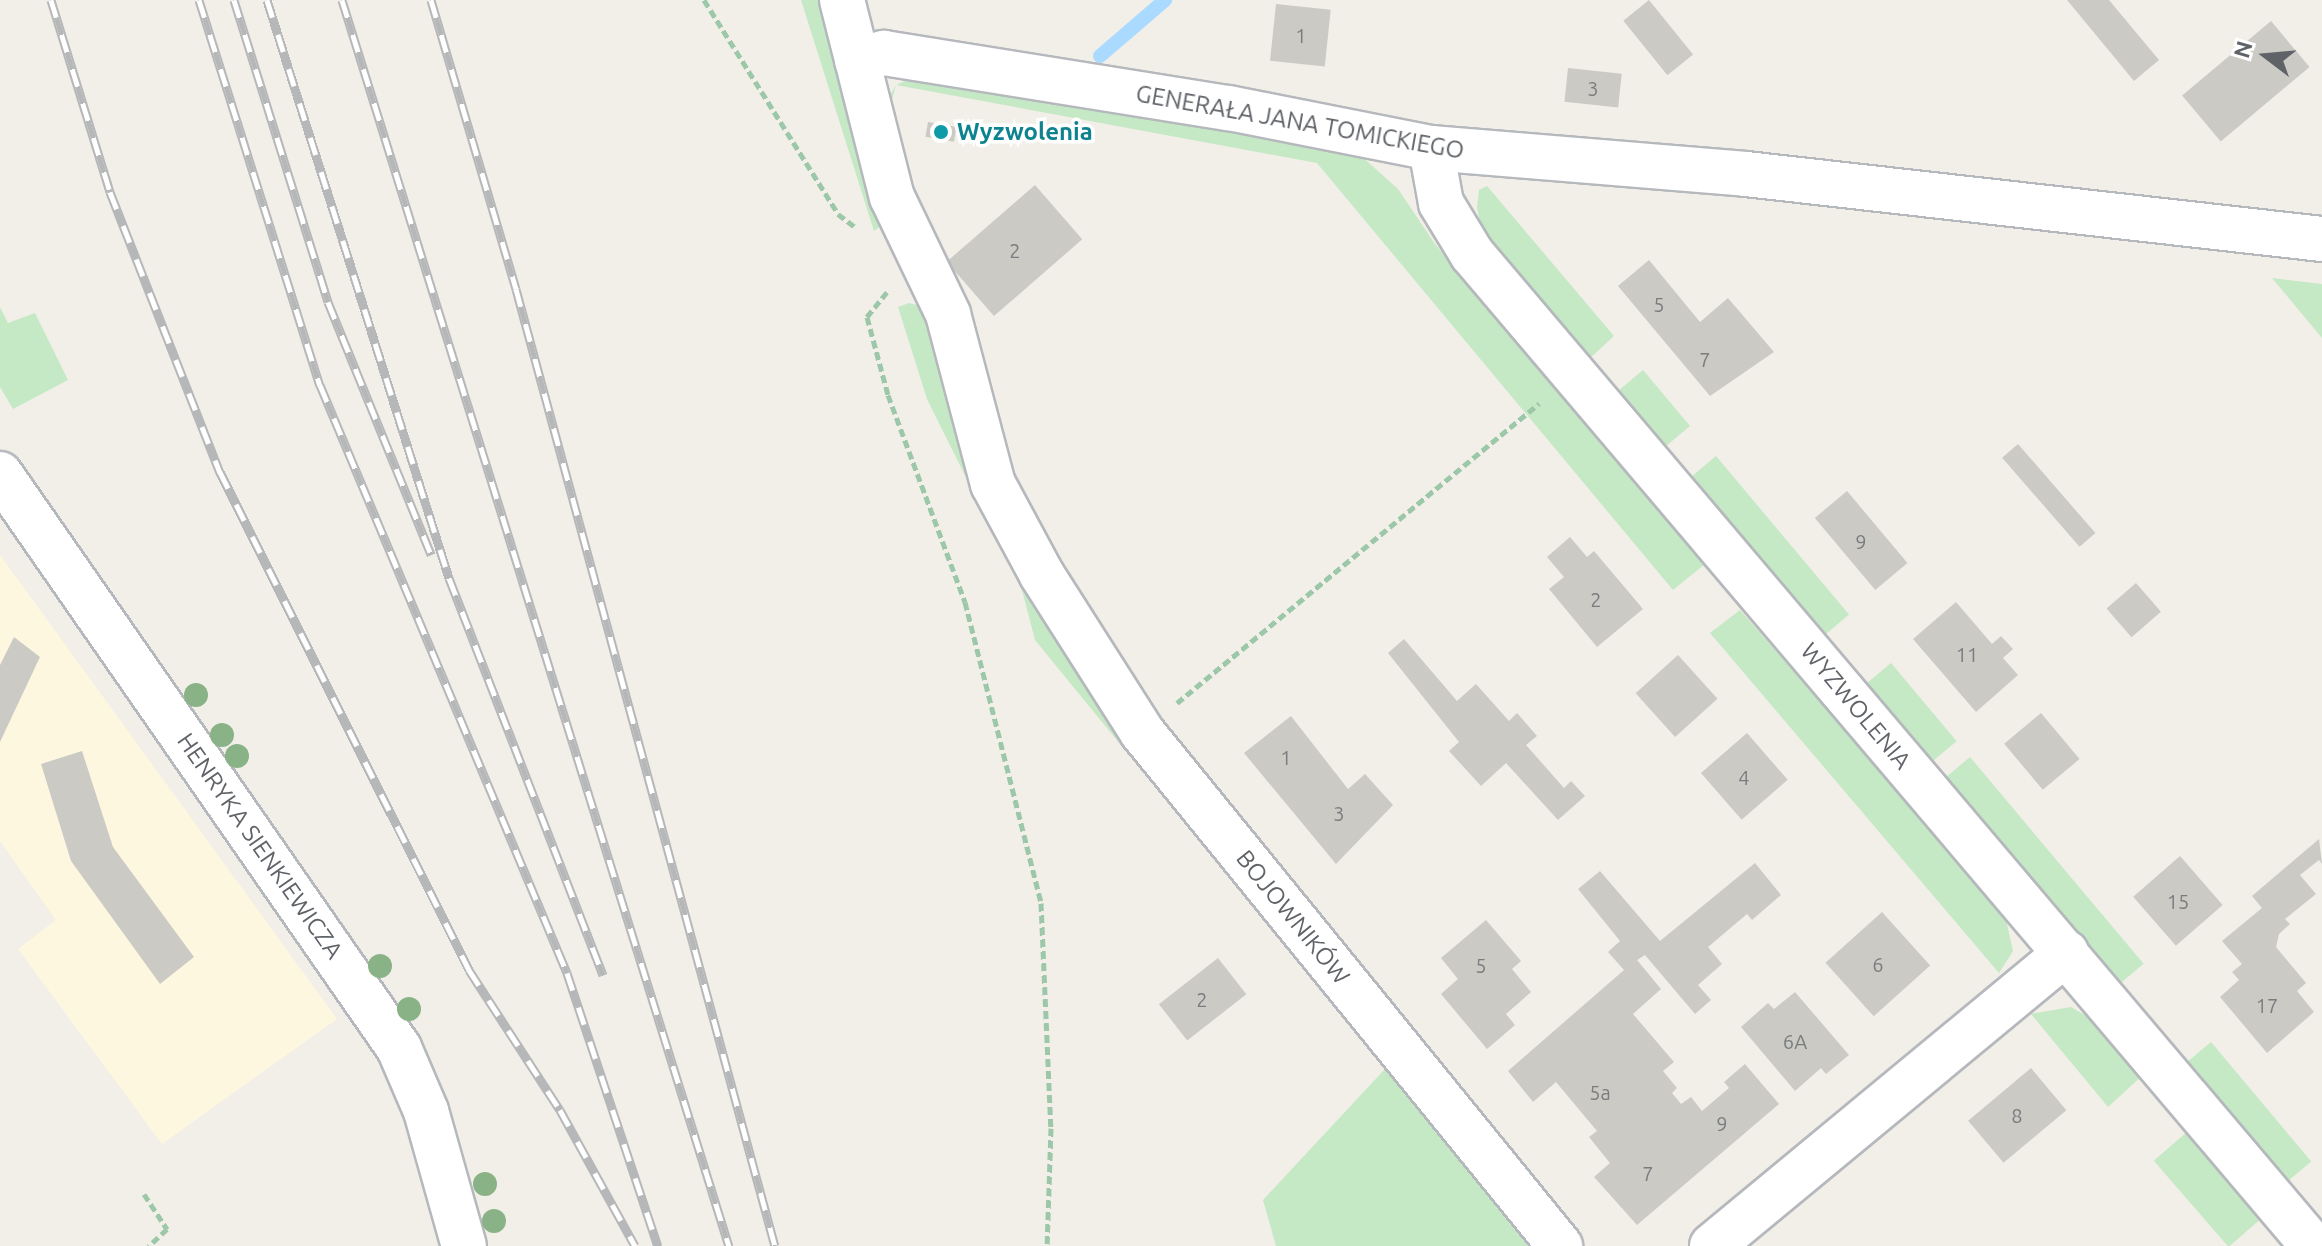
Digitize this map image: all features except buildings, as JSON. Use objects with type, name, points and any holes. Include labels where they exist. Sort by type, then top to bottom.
[{"type":"street","name":"BOJOWNIKÓW","points":[[842,0],[892,197],[948,314],[993,484],[1042,575],[1142,732],[1560,1246]]},
{"type":"street","name":"GENERAŁA JANA TOMICKIEGO","points":[[857,60],[884,53],[1229,108],[1431,148],[1746,174],[2322,239]]},
{"type":"street","name":"WYZWOLENIA","points":[[1431,148],[1441,203],[1472,254],[2313,1246]]},
{"type":"street","name":"HENRYKA SIENKIEWICZA","points":[[0,474],[399,1048],[426,1111],[464,1246]]},
{"type":"street","points":[[1712,1246],[2066,953]]},
{"type":"path","points":[[704,0],[838,214],[878,246],[919,252]]},
{"type":"path","points":[[919,252],[867,317],[888,395],[965,602],[1041,903],[1051,1128],[1047,1246]]},
{"type":"path","points":[[1142,732],[1574,374]]},
{"type":"path","points":[[144,1194],[167,1229],[149,1246]]},
{"type":"shaded area","points":[[0,555],[337,1019],[162,1144],[18,949],[56,920],[0,841]]},
{"type":"green space","points":[[801,0],[823,0],[882,225],[874,231]]},
{"type":"green space","points":[[917,76],[1316,140],[1359,154],[1398,189],[1435,244],[1705,564],[1673,590],[1317,163],[896,85]]},
{"type":"green space","points":[[896,85],[890,107],[927,229],[882,109]]},
{"type":"green space","points":[[1487,186],[1614,336],[1589,359],[1482,232],[1477,207],[1479,190]]},
{"type":"green space","points":[[2272,278],[2322,284],[2322,338]]},
{"type":"green space","points":[[909,303],[924,307],[981,487],[1129,755],[1035,640],[1022,590],[927,399],[898,307]]},
{"type":"green space","points":[[0,307],[8,323],[35,313],[68,380],[13,409],[0,387]]},
{"type":"green space","points":[[1643,370],[1690,426],[1665,447],[1618,391]]},
{"type":"green space","points":[[1716,456],[1849,615],[1825,634],[1692,476]]},
{"type":"green space","points":[[1740,610],[2004,911],[2013,951],[1999,973],[1710,633]]},
{"type":"green space","points":[[1891,663],[1957,741],[1931,762],[1866,684]]},
{"type":"green space","points":[[1970,757],[2144,964],[2118,985],[1945,778]]},
{"type":"green space","points":[[2071,1007],[2095,1021],[2143,1075],[2108,1107],[2031,1014]]},
{"type":"green space","points":[[2211,1042],[2311,1162],[2283,1185],[2183,1066]]},
{"type":"green space","points":[[1385,1069],[1528,1246],[1276,1246],[1263,1200]]},
{"type":"green space","points":[[2187,1132],[2262,1218],[2228,1246],[2154,1161]]},
{"type":"waterway","points":[[1100,56],[1165,0]]},
{"type":"railway","points":[[51,0],[110,192],[220,472],[469,970],[560,1110],[635,1246]]},
{"type":"railway","points":[[199,0],[320,385],[567,973],[658,1246]]},
{"type":"railway","points":[[234,0],[328,302],[431,555]]},
{"type":"railway","points":[[267,0],[449,578],[603,975]]},
{"type":"railway","points":[[342,0],[729,1246]]},
{"type":"railway","points":[[431,0],[516,289],[775,1246]]},
{"type":"place","name":"Wyzwolenia","points":[[941,132]]}]
